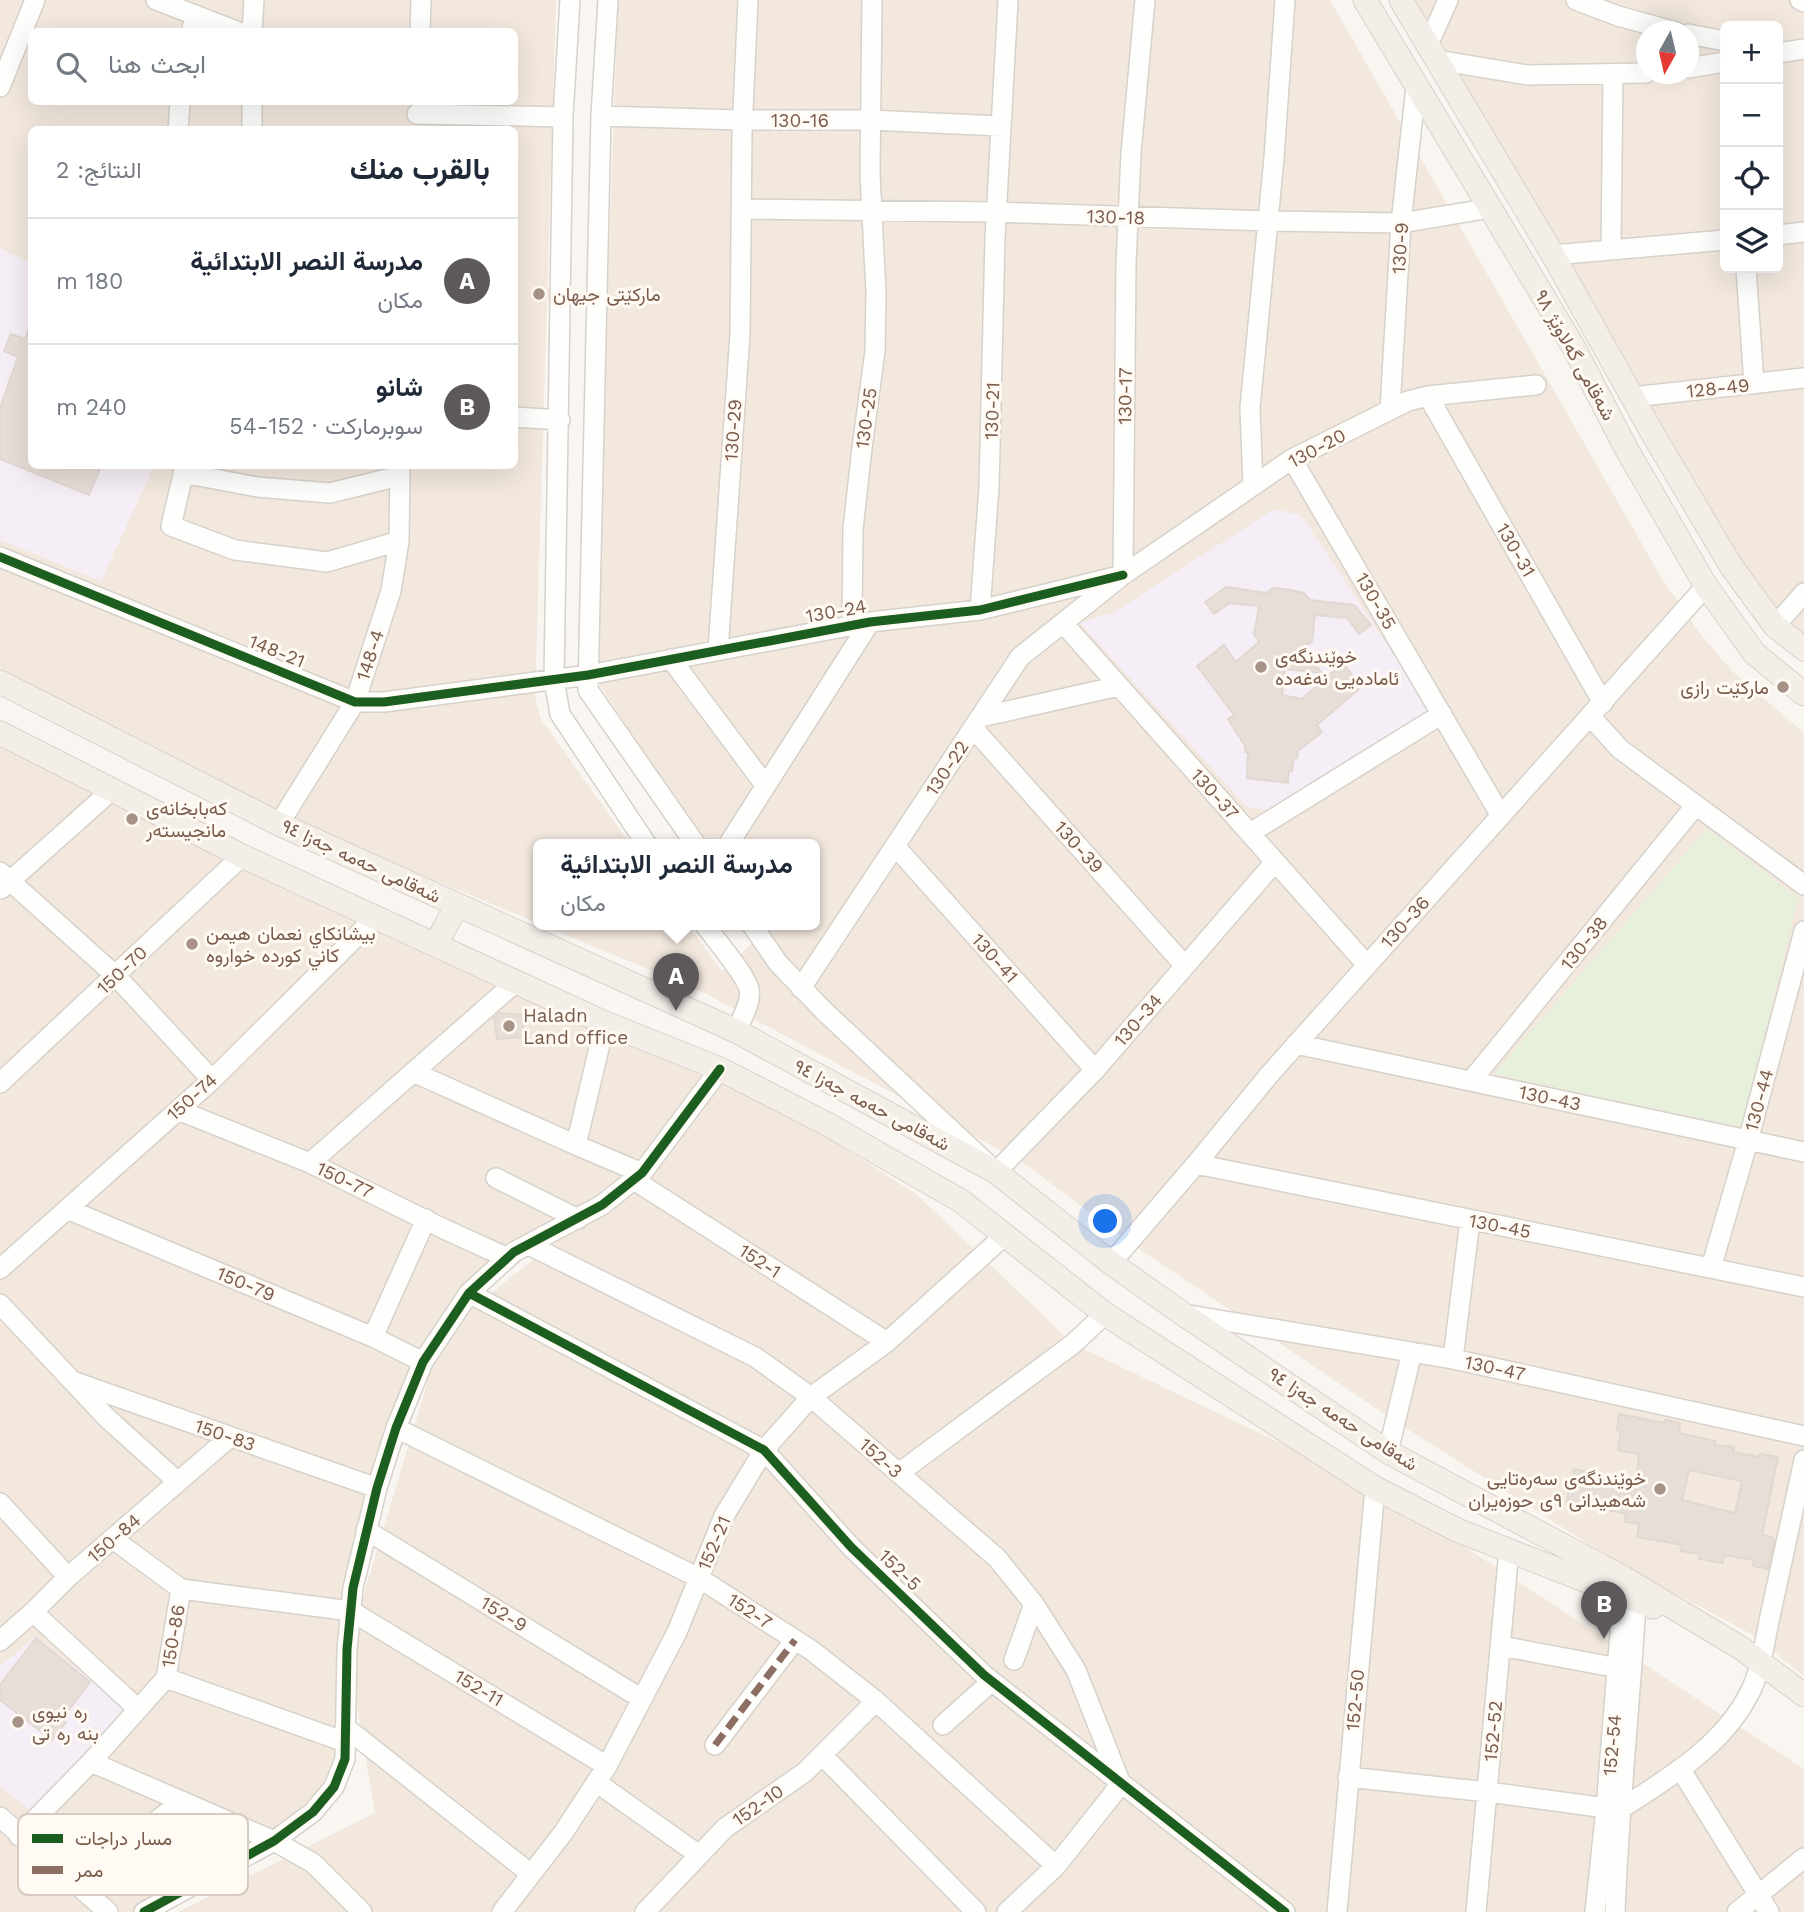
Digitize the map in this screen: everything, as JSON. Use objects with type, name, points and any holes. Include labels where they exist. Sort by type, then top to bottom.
[{"type":"main road","name":"شەقامی گەلاوێژ ٩٨","points":[[1365,0],[1573,346],[1627,450],[1706,586],[1754,653],[1804,694]]},
{"type":"main road","name":"شەقامی گەلاوێژ ٩٨","points":[[1401,0],[1553,255],[1654,436],[1731,566],[1775,626],[1804,649]]},
{"type":"main road","points":[[1627,450],[1654,436]]},
{"type":"main road","name":"شەقامی حەمە جەزا ٩٤","points":[[0,681],[279,824],[736,1031],[996,1172],[1111,1263],[1388,1452],[1630,1591],[1692,1620],[1760,1661],[1804,1695]]},
{"type":"main road","name":"شەقامی حەمە جەزا ٩٤","points":[[0,733],[242,856],[605,1023],[720,1069],[829,1125],[949,1194],[1105,1314],[1376,1488],[1457,1530],[1630,1591]]},
{"type":"main road","points":[[436,944],[457,905]]},
{"type":"street","points":[[0,87],[35,0]]},
{"type":"street","points":[[156,0],[193,23],[219,28]]},
{"type":"street","points":[[252,28],[254,0]]},
{"type":"street","points":[[420,28],[421,0]]},
{"type":"street","points":[[570,0],[563,117],[554,680],[560,714],[643,839]]},
{"type":"street","points":[[608,0],[601,116],[588,690],[692,839]]},
{"type":"street","name":"130-29","points":[[718,650],[740,334],[742,120],[748,0]]},
{"type":"street","name":"130-25","points":[[861,623],[853,529],[875,351],[876,292],[870,120],[872,0]]},
{"type":"street","name":"130-21","points":[[980,610],[989,487],[996,212],[1008,0]]},
{"type":"street","name":"130-17","points":[[1123,575],[1128,217],[1145,0]]},
{"type":"street","points":[[1253,486],[1250,408],[1285,0]]},
{"type":"street","points":[[1448,0],[1432,53],[1527,75],[1636,73]]},
{"type":"street","points":[[1576,0],[1636,21]]},
{"type":"street","points":[[1699,36],[1720,40]]},
{"type":"street","points":[[1699,66],[1720,63]]},
{"type":"street","points":[[1611,250],[1613,74]]},
{"type":"street","name":"130-9","points":[[1390,409],[1401,223],[1416,87]]},
{"type":"street","points":[[178,126],[180,105]]},
{"type":"street","points":[[252,105],[252,126]]},
{"type":"street","points":[[416,115],[563,117]]},
{"type":"street","name":"130-16","points":[[601,116],[870,120],[1000,126]]},
{"type":"street","name":"130-18","points":[[741,209],[996,212],[1401,223],[1491,208]]},
{"type":"street","points":[[1783,234],[1804,232]]},
{"type":"street","points":[[1553,255],[1720,240]]},
{"type":"street","points":[[1746,273],[1754,384]]},
{"type":"street","name":"128-49","points":[[1633,397],[1804,378]]},
{"type":"street","name":"130-20","points":[[1123,575],[1292,459],[1390,409],[1408,401],[1429,397],[1536,385]]},
{"type":"street","name":"130-31","points":[[1429,397],[1620,749],[1804,885]]},
{"type":"street","points":[[518,417],[560,420]]},
{"type":"street","name":"130-35","points":[[1292,459],[1502,816]]},
{"type":"street","points":[[399,541],[327,562],[235,550],[171,526],[184,469],[257,487],[330,493],[400,471]]},
{"type":"street","name":"148-4","points":[[279,824],[355,702],[391,590],[399,541],[400,471]]},
{"type":"street","name":"148-21","points":[[0,557],[355,702],[384,702],[554,680]]},
{"type":"street","name":"130-24","points":[[554,680],[861,623],[980,610],[1123,575]]},
{"type":"street","name":"130-22","points":[[801,988],[1020,657],[1123,575]]},
{"type":"street","name":"130-36","points":[[1111,1263],[1296,1044],[1706,586]]},
{"type":"street","points":[[1775,626],[1804,593]]},
{"type":"street","points":[[732,839],[861,623]]},
{"type":"street","name":"130-37","points":[[1063,623],[1367,965]]},
{"type":"street","points":[[671,659],[765,785]]},
{"type":"street","points":[[977,722],[1119,686]]},
{"type":"street","points":[[1250,833],[1442,714]]},
{"type":"street","name":"130-39","points":[[977,722],[1185,966]]},
{"type":"street","points":[[112,790],[3,881],[116,976],[212,1080]]},
{"type":"street","name":"130-38","points":[[1471,1081],[1696,805]]},
{"type":"street","name":"130-41","points":[[895,846],[1095,1070]]},
{"type":"street","name":"150-70","points":[[0,1083],[242,856]]},
{"type":"street","name":"130-34","points":[[996,1172],[1095,1070],[1275,862]]},
{"type":"street","name":"150-74","points":[[0,1269],[212,1080],[376,917]]},
{"type":"street","points":[[709,930],[742,975],[749,990],[744,1014],[736,1031]]},
{"type":"street","points":[[755,930],[778,963],[801,988],[996,1172]]},
{"type":"street","name":"130-44","points":[[1711,1268],[1804,931]]},
{"type":"street","points":[[310,1163],[517,981]]},
{"type":"street","points":[[576,1145],[605,1023]]},
{"type":"street","name":"130-43","points":[[1296,1044],[1804,1152]]},
{"type":"street","points":[[248,1855],[274,1841],[313,1812],[334,1787],[345,1759],[353,1588],[377,1488],[396,1428],[423,1362],[469,1293],[508,1258],[602,1205],[638,1176],[720,1069]]},
{"type":"street","name":"152-1","points":[[413,1072],[576,1145],[638,1176],[887,1342]]},
{"type":"street","name":"150-77","points":[[178,1110],[310,1163],[508,1258]]},
{"type":"street","name":"130-45","points":[[1196,1164],[1804,1287]]},
{"type":"street","points":[[496,1178],[578,1219]]},
{"type":"street","name":"150-79","points":[[67,1209],[373,1337],[423,1362]]},
{"type":"street","points":[[373,1337],[426,1219]]},
{"type":"street","points":[[1453,1360],[1470,1220]]},
{"type":"street","name":"152-21","points":[[502,1912],[563,1833],[607,1766],[677,1632],[724,1516],[764,1450],[811,1397],[887,1342],[1004,1236]]},
{"type":"street","name":"152-3","points":[[529,1245],[755,1357],[811,1397],[997,1558],[1034,1604],[1076,1670],[1121,1784]]},
{"type":"street","name":"152-5","points":[[469,1293],[764,1450],[851,1546],[992,1681],[1284,1912]]},
{"type":"street","points":[[0,1304],[107,1418],[178,1482]]},
{"type":"street","points":[[899,1473],[1073,1344],[1105,1314]]},
{"type":"street","name":"130-47","points":[[1183,1314],[1453,1360],[1804,1436]]},
{"type":"street","points":[[1388,1452],[1412,1352]]},
{"type":"street","name":"150-83","points":[[72,1381],[377,1488]]},
{"type":"street","name":"152-7","points":[[396,1428],[699,1578],[811,1650],[876,1701],[1056,1866]]},
{"type":"street","name":"150-84","points":[[0,1641],[68,1577],[230,1437]]},
{"type":"street","points":[[1348,1777],[1488,1791],[1613,1809],[1681,1770],[1727,1727],[1750,1694],[1760,1661],[1804,1460]]},
{"type":"street","name":"152-50","points":[[1337,1912],[1376,1488]]},
{"type":"street","points":[[0,1503],[68,1577]]},
{"type":"street","name":"152-9","points":[[366,1530],[642,1699]]},
{"type":"street","points":[[114,1539],[181,1589],[351,1611]]},
{"type":"street","name":"152-52","points":[[1476,1912],[1509,1550]]},
{"type":"street","name":"150-86","points":[[40,1814],[166,1678],[181,1589]]},
{"type":"street","name":"152-54","points":[[1615,1912],[1613,1809],[1618,1668],[1630,1591]]},
{"type":"street","name":"152-54","points":[[1595,1912],[1613,1809],[1630,1591]]},
{"type":"street","points":[[1014,1660],[1034,1604]]},
{"type":"street","name":"152-11","points":[[351,1611],[607,1766]]},
{"type":"street","points":[[33,1612],[138,1709]]},
{"type":"street","points":[[715,1745],[795,1640]]},
{"type":"street","points":[[1501,1646],[1618,1668]]},
{"type":"street","points":[[166,1678],[345,1734],[531,1874]]},
{"type":"street","points":[[943,1725],[992,1681]]},
{"type":"street","name":"152-10","points":[[645,1912],[725,1828],[805,1772],[876,1701]]},
{"type":"street","points":[[822,1755],[976,1912]]},
{"type":"street","points":[[91,1762],[212,1814]]},
{"type":"street","points":[[1681,1770],[1769,1912]]},
{"type":"street","points":[[596,1782],[699,1855]]},
{"type":"street","points":[[1007,1912],[1056,1866],[1121,1784]]},
{"type":"street","points":[[165,1814],[182,1801]]},
{"type":"street","points":[[0,1817],[18,1835]]},
{"type":"street","points":[[248,1830],[313,1863],[362,1912]]},
{"type":"street","points":[[1737,1912],[1804,1858]]},
{"type":"street","points":[[88,1895],[108,1912]]},
{"type":"street","points":[[144,1912],[175,1895]]},
{"type":"shaded area","points":[[0,0],[556,0],[535,697],[541,719],[627,839],[533,839],[533,921],[292,821],[0,668]]},
{"type":"shaded area","points":[[618,0],[1330,0],[1662,579],[1701,635],[1732,671],[1804,733],[1804,1676],[1753,1635],[1620,1564],[1398,1423],[1126,1240],[1022,1162],[701,991],[554,930],[692,930],[722,971],[762,934],[760,930],[820,930],[820,839],[700,839],[598,682],[594,663]]},
{"type":"shaded area","points":[[1411,0],[1804,0],[1804,640],[1771,610]]},
{"type":"shaded area","points":[[0,248],[28,262],[28,469],[153,469],[101,581],[0,540]]},
{"type":"shaded area","name":"ماركێتی جیھان","points":[[528,284],[555,288],[550,300],[525,300]]},
{"type":"shaded area","name":"خوێندنگەی ئامادەیی نەغەدە","points":[[1274,509],[1301,515],[1431,711],[1271,811],[1247,807],[1080,623],[1116,611]]},
{"type":"shaded area","points":[[0,733],[720,1069],[916,1194],[1073,1344],[1375,1488],[1804,1769],[1804,1912],[178,1912],[212,1895],[248,1895],[248,1877],[375,1813],[350,1662],[334,1787],[274,1841],[248,1855],[248,1814],[18,1814],[18,1895],[176,1895],[145,1912],[0,1912]],"holes":[[[597,1209],[446,1329],[469,1293]],[[442,1334],[351,1637],[396,1428]]]},
{"type":"shaded area","points":[[36,1636],[127,1709],[29,1810],[0,1786],[0,1667]]},
{"type":"green space","points":[[1707,829],[1798,898],[1742,1127],[1494,1074]]},
{"type":"building","points":[[28,331],[28,469],[100,469],[89,495],[0,459],[0,408],[18,357],[4,351],[11,334],[25,339]]},
{"type":"building","points":[[1226,587],[1267,593],[1273,588],[1284,589],[1304,593],[1310,600],[1354,605],[1371,625],[1359,634],[1347,618],[1315,615],[1312,641],[1303,649],[1322,673],[1285,669],[1282,695],[1302,699],[1343,663],[1361,687],[1317,725],[1322,732],[1298,751],[1292,771],[1289,771],[1288,783],[1247,778],[1248,752],[1245,752],[1245,746],[1228,719],[1234,715],[1197,666],[1224,645],[1236,662],[1259,642],[1254,634],[1259,606],[1230,603],[1214,614],[1205,602]]},
{"type":"building","name":"Haladn Land office","points":[[500,1013],[522,1015],[524,1037],[497,1039],[494,1018]]},
{"type":"building","name":"خوێندنگەی سەرەتایی شەهیدانی ٩ی حوزەیران","points":[[1619,1414],[1664,1423],[1665,1420],[1680,1423],[1679,1433],[1715,1441],[1715,1445],[1734,1447],[1733,1452],[1778,1457],[1762,1535],[1773,1537],[1774,1541],[1768,1569],[1753,1566],[1754,1560],[1724,1555],[1723,1563],[1699,1559],[1700,1554],[1681,1551],[1682,1545],[1637,1537],[1639,1524],[1625,1522],[1626,1514],[1567,1501],[1574,1469],[1636,1482],[1639,1454],[1618,1450],[1621,1431],[1617,1430]],"holes":[[[1689,1470],[1742,1481],[1735,1513],[1682,1500]]]},
{"type":"building","points":[[36,1638],[90,1682],[62,1719],[66,1722],[52,1740],[0,1700],[0,1685]]},
{"type":"marked path","points":[[715,1745],[795,1640]]},
{"type":"cycle path","points":[[0,557],[355,702],[384,702],[588,675],[870,622],[980,610],[1123,575]]},
{"type":"cycle path","points":[[248,1855],[274,1841],[313,1812],[334,1787],[345,1759],[347,1649],[353,1588],[377,1488],[396,1428],[423,1362],[469,1293],[514,1252],[602,1205],[642,1173],[720,1069]]},
{"type":"cycle path","points":[[469,1293],[764,1450],[851,1547],[984,1675],[1285,1912]]},
{"type":"cycle path","points":[[144,1912],[175,1895]]},
{"type":"place","name":"ماركێتی جیھان","points":[[539,294]]},
{"type":"place","name":"خوێندنگەی ئامادەیی نەغەدە","points":[[1261,667]]},
{"type":"place","name":"مارکێت رازی","points":[[1783,687]]},
{"type":"place","name":"كەبابخانەی مانجیستەر","points":[[132,819]]},
{"type":"place","name":"بيشانكاي نعمان هيمن كاني كورده خواروه","points":[[192,944]]},
{"type":"place","name":"مدرسة النصر الابتدائية","points":[[676,1011]]},
{"type":"place","name":"Haladn Land office","points":[[509,1026]]},
{"type":"place","name":"خوێندنگەی سەرەتایی شەهیدانی ٩ی حوزەیران","points":[[1660,1489]]},
{"type":"place","name":"شانو","points":[[1604,1639]]},
{"type":"place","name":"ره نیوی بنه ره تی","points":[[18,1722]]}]
